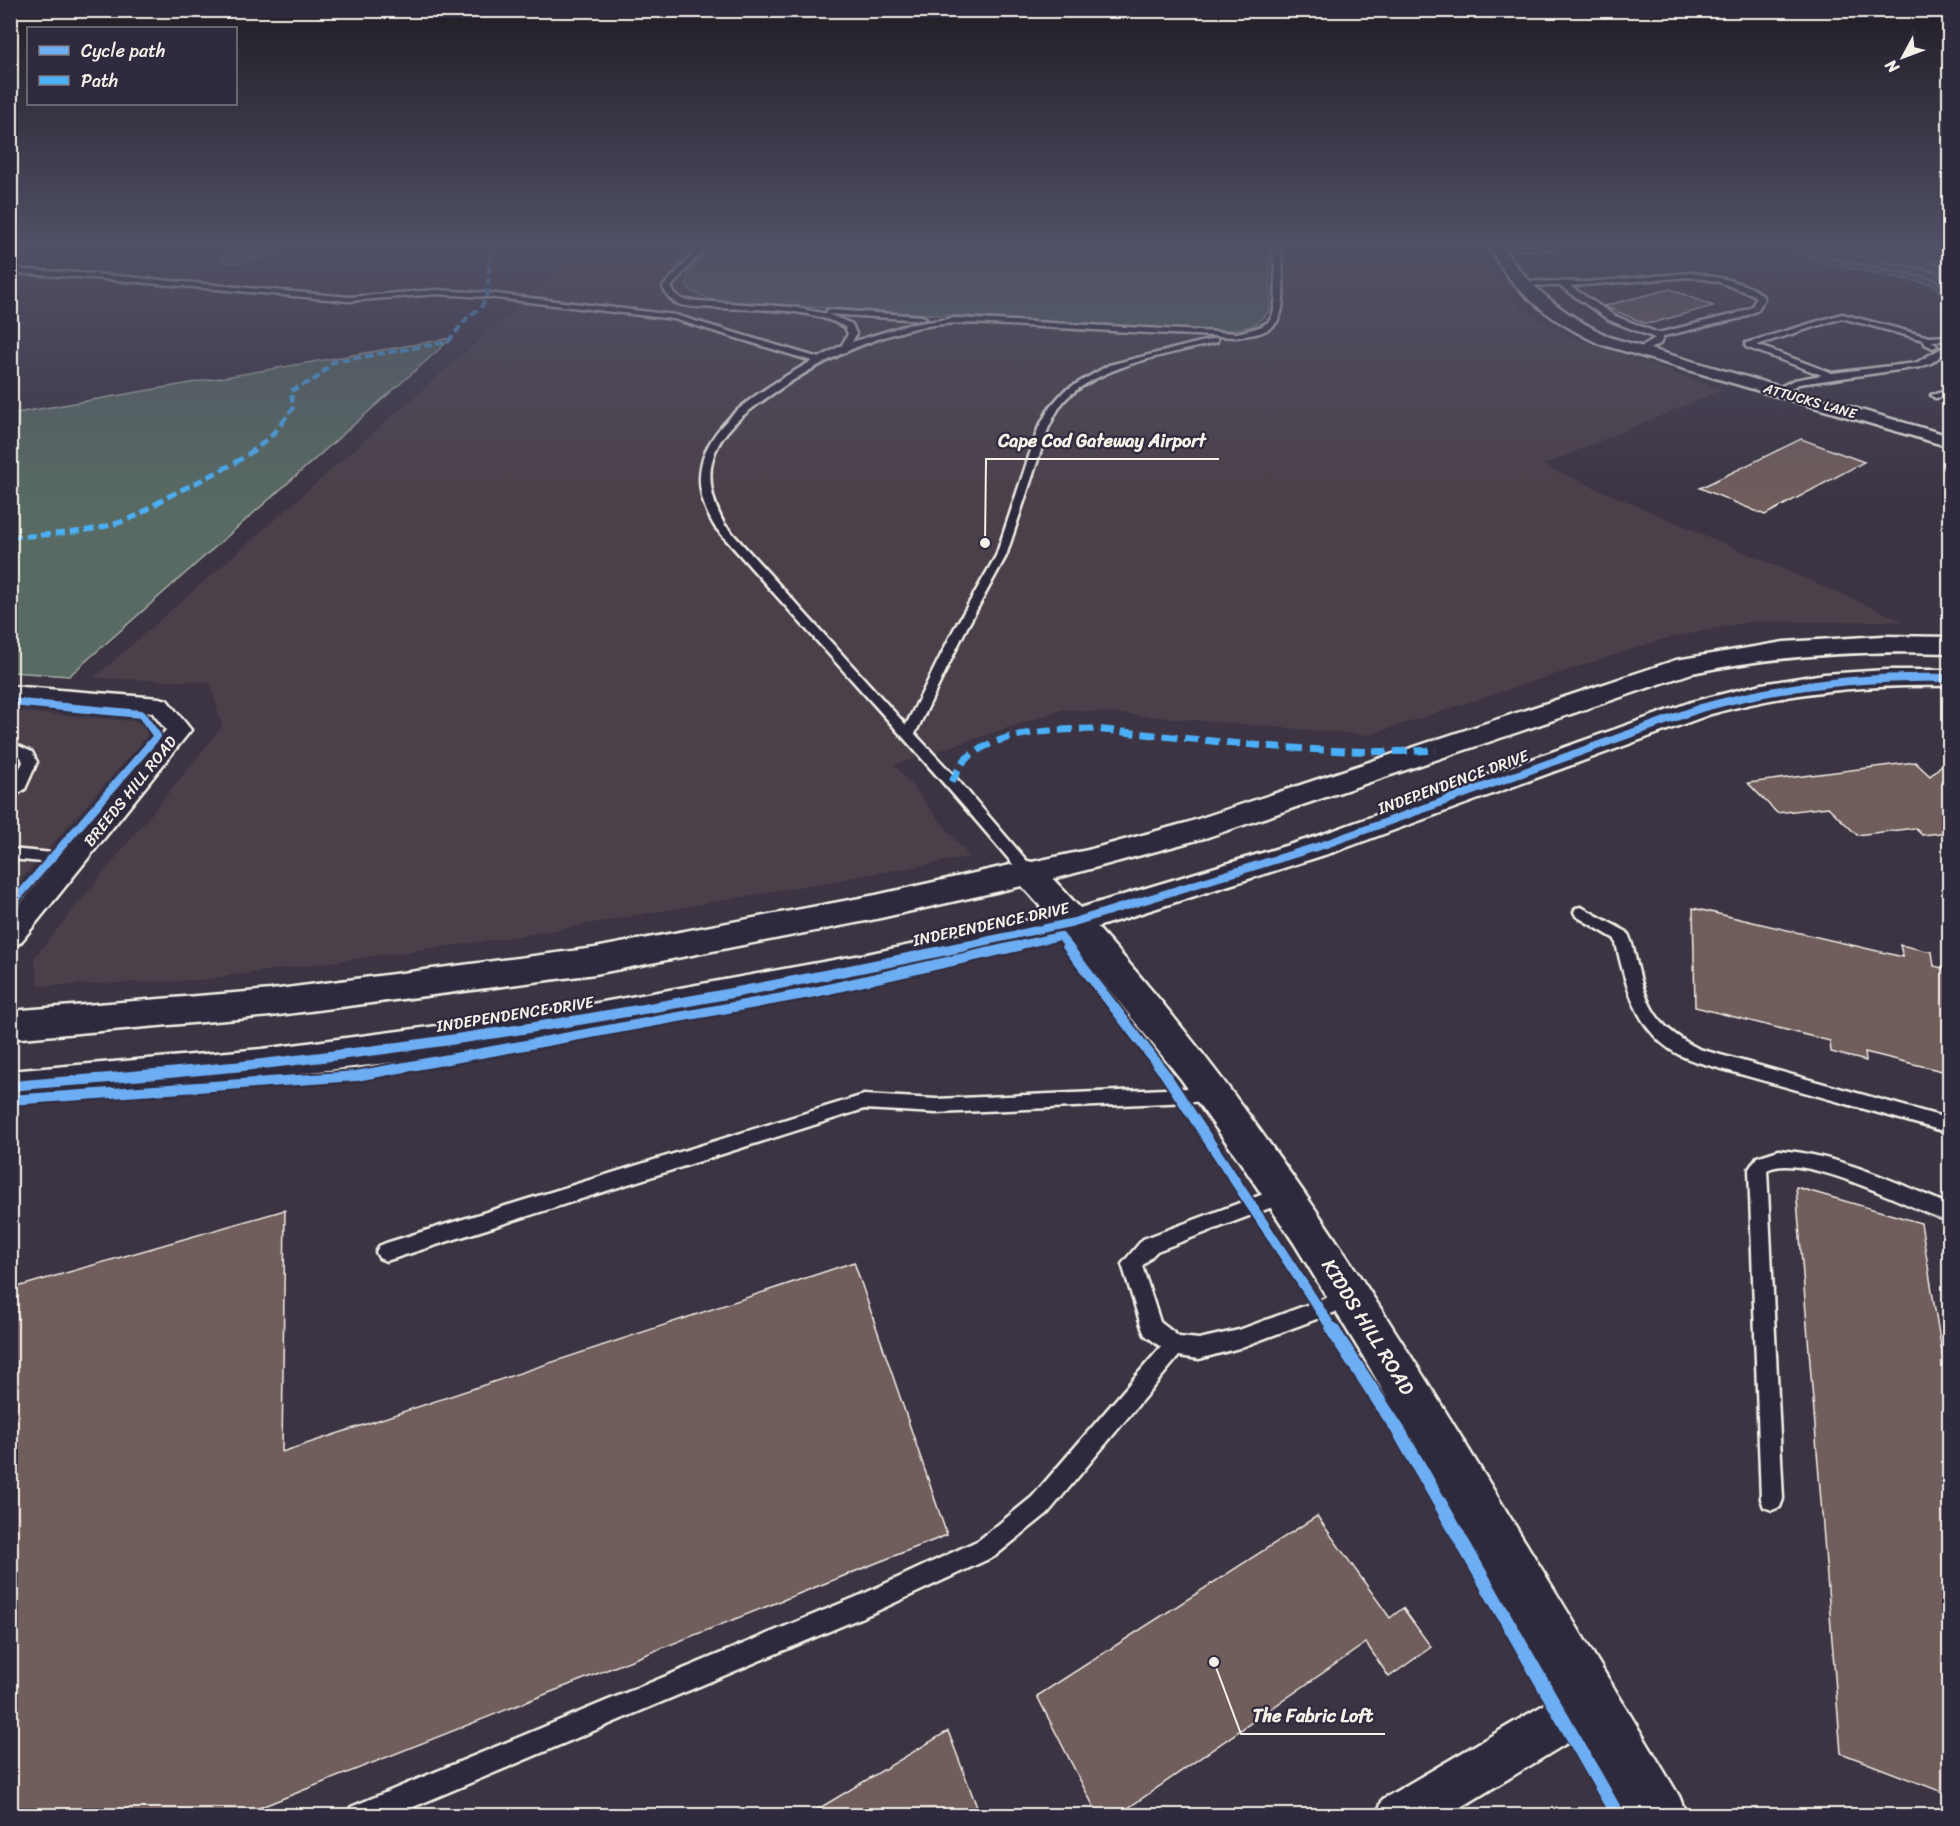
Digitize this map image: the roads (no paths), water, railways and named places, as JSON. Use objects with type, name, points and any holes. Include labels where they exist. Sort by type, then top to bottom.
[{"type":"street","name":"ATTUCKS LANE","points":[[1588,332],[1639,352],[1950,441]]},
{"type":"street","name":"INDEPENDENCE DRIVE","points":[[10,1025],[271,1003],[595,961],[777,927],[1088,861],[1197,830],[1685,666],[1722,658],[1799,647],[1880,643],[1950,645]]},
{"type":"street","name":"INDEPENDENCE DRIVE","points":[[10,1086],[261,1064],[559,1024],[867,967],[1074,922],[1326,844],[1731,699],[1807,683],[1846,679],[1950,678]]},
{"type":"street","name":"BREEDS HILL ROAD","points":[[10,693],[159,705],[179,730],[75,860],[10,936]]},
{"type":"street","name":"KIDDS HILL ROAD","points":[[1028,872],[1074,922],[1213,1095],[1285,1194],[1351,1298],[1659,1815]]},
{"type":"street","points":[[1400,1815],[1592,1702]]},
{"type":"lane","points":[[725,332],[820,361]]},
{"type":"lane","points":[[845,347],[852,332]]},
{"type":"lane","points":[[891,332],[845,347],[820,361],[745,409],[723,429],[708,452],[704,475],[708,504],[719,525],[850,673],[952,782],[1028,872]]},
{"type":"lane","points":[[1166,332],[1232,336]]},
{"type":"lane","points":[[908,735],[959,631],[1001,556],[1043,429],[1053,409],[1067,393],[1112,367],[1248,332]]},
{"type":"lane","points":[[1648,332],[1660,337]]},
{"type":"lane","points":[[1639,352],[1657,342],[1661,334],[1669,332]]},
{"type":"lane","points":[[1790,332],[1749,345],[1831,376]]},
{"type":"lane","points":[[1903,332],[1929,339],[1950,338]]},
{"type":"lane","points":[[1929,339],[1930,344],[1947,350]]},
{"type":"lane","points":[[1777,392],[1797,382],[1917,365],[1947,350]]},
{"type":"lane","points":[[1935,395],[1950,393]]},
{"type":"lane","points":[[10,746],[27,755],[30,762],[21,786],[10,795]]},
{"type":"lane","points":[[10,854],[75,860]]},
{"type":"lane","points":[[1581,912],[1622,936],[1644,1015],[1662,1036],[1677,1046],[1694,1054],[1950,1126]]},
{"type":"lane","points":[[386,1251],[864,1101],[936,1106],[1213,1095]]},
{"type":"lane","points":[[1772,1499],[1758,1169],[1764,1161],[1782,1158],[1802,1159],[1861,1177],[1950,1214]]},
{"type":"lane","points":[[1285,1194],[1150,1245],[1132,1264],[1152,1328],[1175,1346],[1199,1349],[1239,1339],[1351,1298]]},
{"type":"lane","points":[[360,1815],[858,1607],[987,1548],[1040,1505],[1175,1346]]},
{"type":"place","name":"Cape Cod Gateway Airport","points":[[985,543]]},
{"type":"place","name":"The Fabric Loft","points":[[1214,1662]]}]
